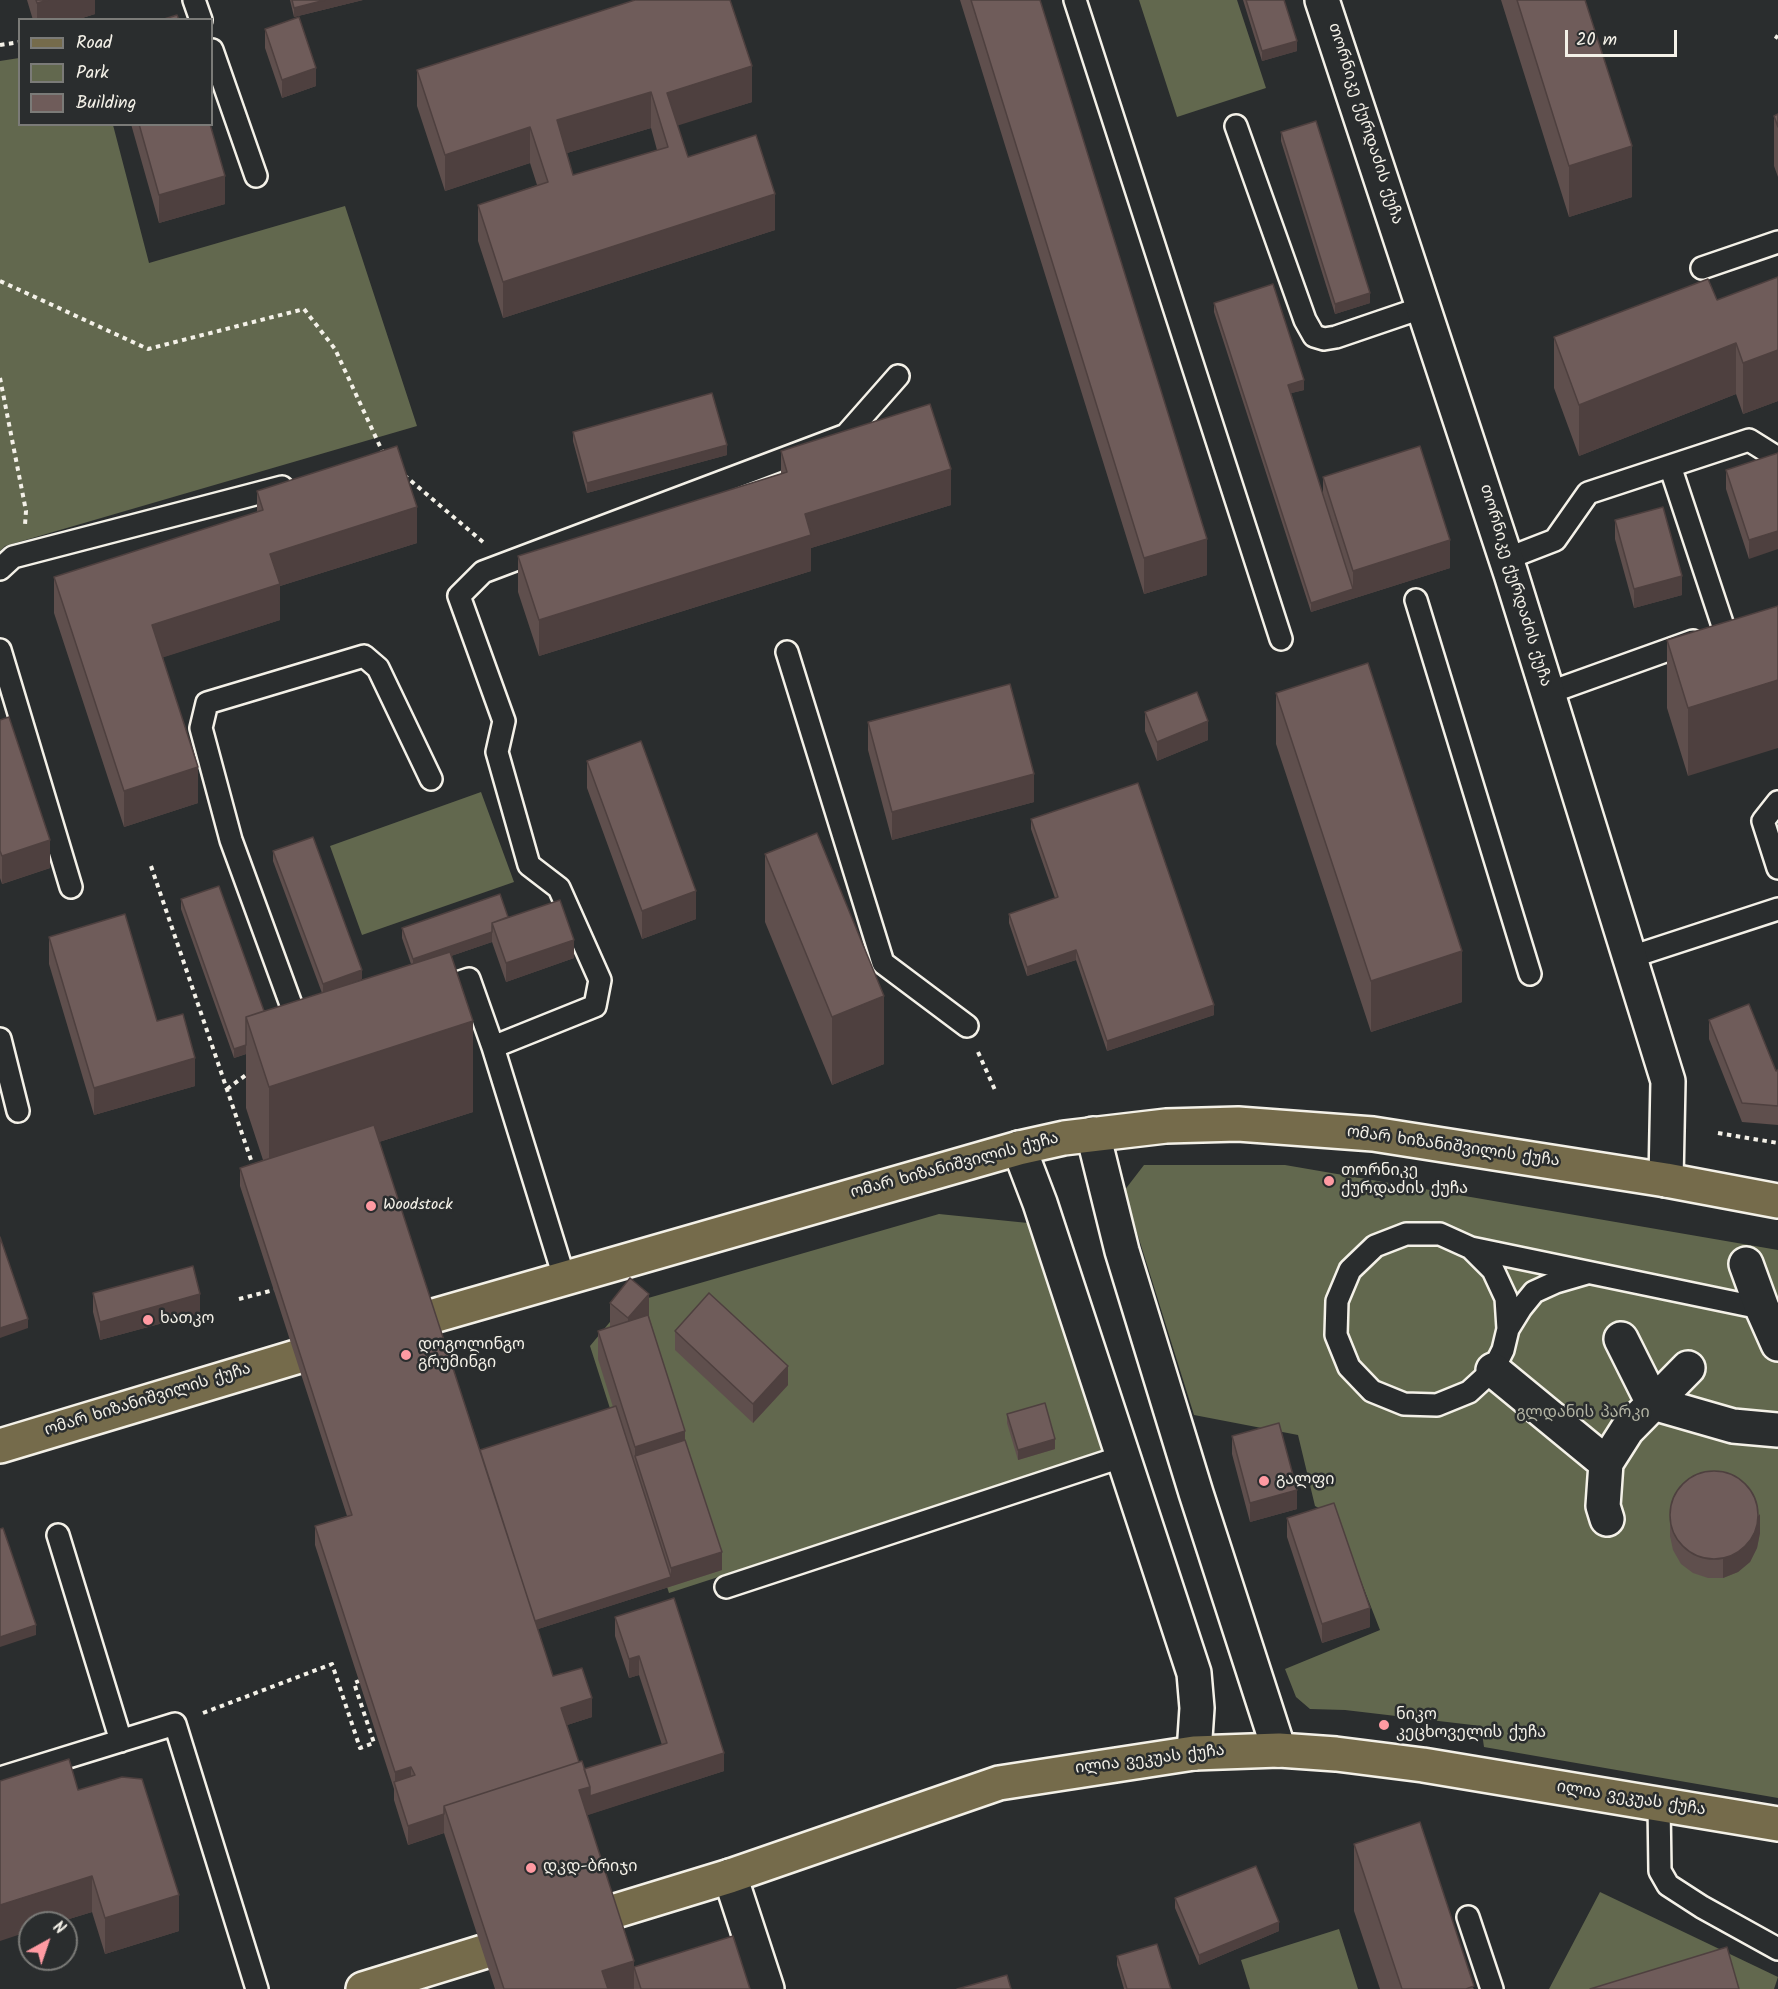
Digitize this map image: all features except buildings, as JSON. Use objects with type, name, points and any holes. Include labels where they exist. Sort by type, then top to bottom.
[{"type":"main road","name":"ომარ ხიზანიშვილის ქუჩა","points":[[430,1317],[1019,1148],[1064,1138],[1166,1125],[1238,1125],[1373,1134],[1666,1180],[1778,1201]]},
{"type":"main road","name":"ომარ ხიზანიშვილის ქუჩა","points":[[0,1446],[296,1357]]},
{"type":"main road","name":"ილია ვეკუას ქუჩა","points":[[609,1913],[730,1875],[999,1783],[1194,1753],[1279,1750],[1336,1754],[1424,1765],[1778,1824]]},
{"type":"main road","points":[[363,1989],[483,1952]]},
{"type":"street","name":"თორნიკე ქურდაძის ქუჩა","points":[[1322,0],[1506,559],[1668,1081],[1666,1180]]},
{"type":"street","points":[[1093,1134],[1129,1273],[1279,1750]]},
{"type":"street","points":[[1019,1148],[1040,1203],[1194,1673],[1197,1708],[1194,1753]]},
{"type":"street","points":[[1746,1264],[1770,1310],[1778,1344]]},
{"type":"street","points":[[1621,1339],[1653,1403],[1733,1426],[1778,1430]]},
{"type":"street","points":[[1607,1519],[1603,1506],[1606,1462],[1627,1430],[1688,1368]]},
{"type":"street","points":[[1493,1370],[1606,1462]]},
{"type":"street","points":[[730,1875],[767,1989]]},
{"type":"lane","points":[[194,0],[200,18]]},
{"type":"lane","points":[[1075,0],[1281,639]]},
{"type":"lane","points":[[213,53],[256,176]]},
{"type":"lane","points":[[1236,126],[1305,320],[1314,336],[1324,339],[1336,337],[1424,307]]},
{"type":"lane","points":[[1702,268],[1778,242]]},
{"type":"lane","points":[[493,1047],[595,1006],[600,980],[559,888],[529,865],[498,752],[504,721],[459,596],[483,572],[846,435],[898,376]]},
{"type":"lane","points":[[1506,559],[1555,540],[1588,494],[1749,440],[1778,458]]},
{"type":"lane","points":[[1670,466],[1724,629]]},
{"type":"lane","points":[[0,569],[13,557],[22,554],[296,483]]},
{"type":"lane","points":[[1416,600],[1530,974]]},
{"type":"lane","points":[[1548,693],[1746,621]]},
{"type":"lane","points":[[0,650],[71,887]]},
{"type":"lane","points":[[787,652],[883,963],[967,1026]]},
{"type":"lane","points":[[325,1028],[302,1036],[231,840],[201,728],[207,704],[364,656],[378,668],[430,778]]},
{"type":"lane","points":[[1778,802],[1763,821],[1778,868]]},
{"type":"lane","points":[[1631,957],[1778,909]]},
{"type":"lane","points":[[414,998],[469,979],[493,1047],[564,1277]]},
{"type":"lane","points":[[0,1039],[18,1111]]},
{"type":"lane","points":[[1471,1248],[1493,1270],[1506,1298],[1508,1329],[1503,1350],[1493,1370],[1469,1392],[1437,1405],[1404,1404],[1372,1390],[1349,1366],[1336,1335],[1337,1301],[1350,1270],[1374,1246],[1406,1234],[1440,1234],[1471,1248],[1770,1310]]},
{"type":"lane","points":[[1508,1329],[1534,1292],[1556,1282],[1588,1273],[1600,1274]]},
{"type":"lane","points":[[726,1587],[1124,1456]]},
{"type":"lane","points":[[58,1535],[121,1741]]},
{"type":"lane","points":[[0,1778],[175,1724],[257,1989]]},
{"type":"lane","points":[[1659,1804],[1660,1871],[1668,1885],[1702,1907],[1778,1949]]},
{"type":"lane","points":[[1468,1917],[1492,1989]]},
{"type":"path","points":[[0,45],[18,42]]},
{"type":"path","points":[[0,281],[148,349],[304,309],[335,349],[387,460]]},
{"type":"path","points":[[0,378],[26,511],[22,554]]},
{"type":"path","points":[[404,475],[508,563]]},
{"type":"path","points":[[151,866],[254,1171]]},
{"type":"path","points":[[967,1026],[995,1090]]},
{"type":"path","points":[[227,1089],[255,1069]]},
{"type":"path","points":[[1718,1133],[1778,1143]]},
{"type":"path","points":[[239,1299],[274,1290]]},
{"type":"path","points":[[175,1724],[332,1664],[360,1748],[374,1743],[354,1683],[359,1681]]},
{"type":"green space","points":[[1139,0],[1237,0],[1266,88],[1177,117]]},
{"type":"green space","points":[[18,58],[18,126],[113,126],[149,263],[345,206],[417,426],[5,546],[0,551],[0,61]]},
{"type":"green space","points":[[481,792],[514,882],[362,935],[330,846]]},
{"type":"green space","name":"გლდანის პარკი","points":[[1144,1165],[1285,1165],[1778,1250],[1778,1798],[1484,1747],[1481,1726],[1345,1710],[1310,1709],[1296,1697],[1285,1669],[1380,1630],[1336,1517],[1315,1506],[1298,1435],[1194,1415],[1124,1191]]},
{"type":"green space","points":[[939,1214],[1028,1223],[1110,1450],[669,1593],[590,1346],[624,1305]]},
{"type":"green space","points":[[1600,1892],[1778,1977],[1774,1989],[1549,1989]]},
{"type":"green space","points":[[1339,1929],[1358,1989],[1250,1989],[1241,1960]]},
{"type":"place","name":"თორნიკე ქურდაძის ქუჩა","points":[[1329,1181]]},
{"type":"place","name":"Woodstock","points":[[371,1206]]},
{"type":"place","name":"ხათკო","points":[[148,1320]]},
{"type":"place","name":"დოგოლინგო გრუმინგი","points":[[406,1355]]},
{"type":"place","name":"გალფი","points":[[1264,1481]]},
{"type":"place","name":"ნიკო კეცხოველის ქუჩა","points":[[1384,1725]]},
{"type":"place","name":"დკდ-ბრიჯი","points":[[531,1868]]}]
